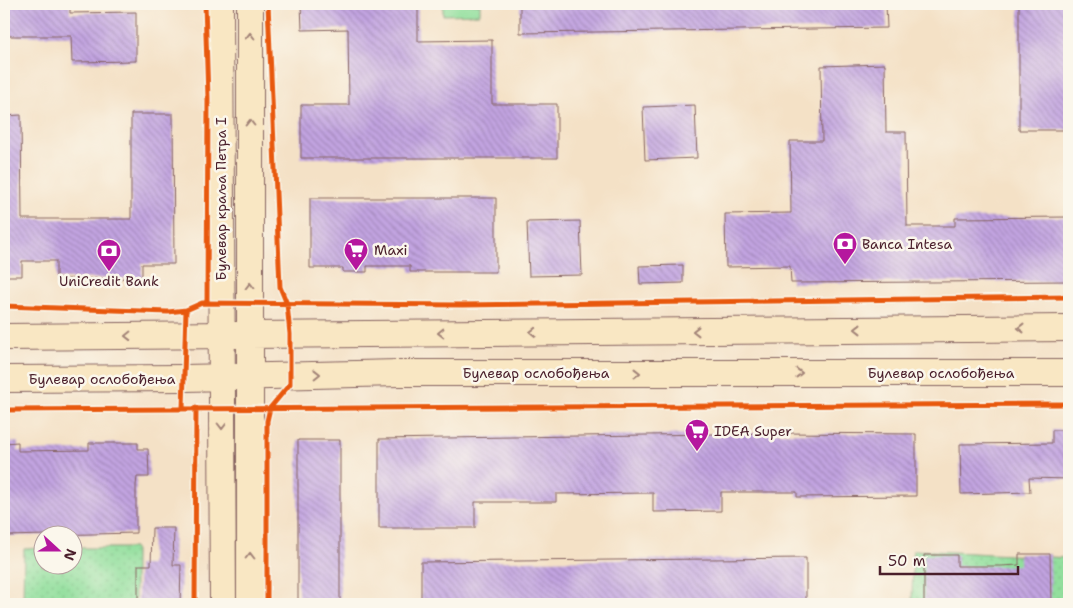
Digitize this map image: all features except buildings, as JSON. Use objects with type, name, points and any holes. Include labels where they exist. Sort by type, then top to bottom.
[{"type":"main road","name":"Булевар краља Петра I","points":[[220,4],[223,604]]},
{"type":"main road","points":[[250,4],[250,604]]},
{"type":"main road","points":[[4,337],[1069,328]]},
{"type":"main road","name":"Булевар ослобођења","points":[[4,379],[399,373],[1069,373]]},
{"type":"green space","points":[[443,4],[480,4],[480,14],[443,15]]},
{"type":"green space","points":[[82,548],[135,548],[135,604],[23,604],[24,549],[32,549],[32,576],[82,576]]},
{"type":"green space","points":[[913,550],[1069,558],[1069,604],[912,604]]},
{"type":"cycle path","points":[[205,4],[208,98],[207,303]]},
{"type":"cycle path","points":[[267,604],[267,421],[270,408],[290,384],[290,334],[287,304],[280,287],[268,4]]},
{"type":"cycle path","points":[[4,306],[168,312],[186,310],[202,303],[463,305],[1069,297]]},
{"type":"cycle path","points":[[183,408],[186,310]]},
{"type":"cycle path","points":[[4,410],[1069,404]]},
{"type":"cycle path","points":[[195,604],[196,408]]},
{"type":"place","name":"Banca Intesa","points":[[845,265]]},
{"type":"place","name":"Maxi","points":[[356,271]]},
{"type":"place","name":"UniCredit Bank","points":[[109,272]]},
{"type":"place","name":"IDEA Super","points":[[697,452]]}]
